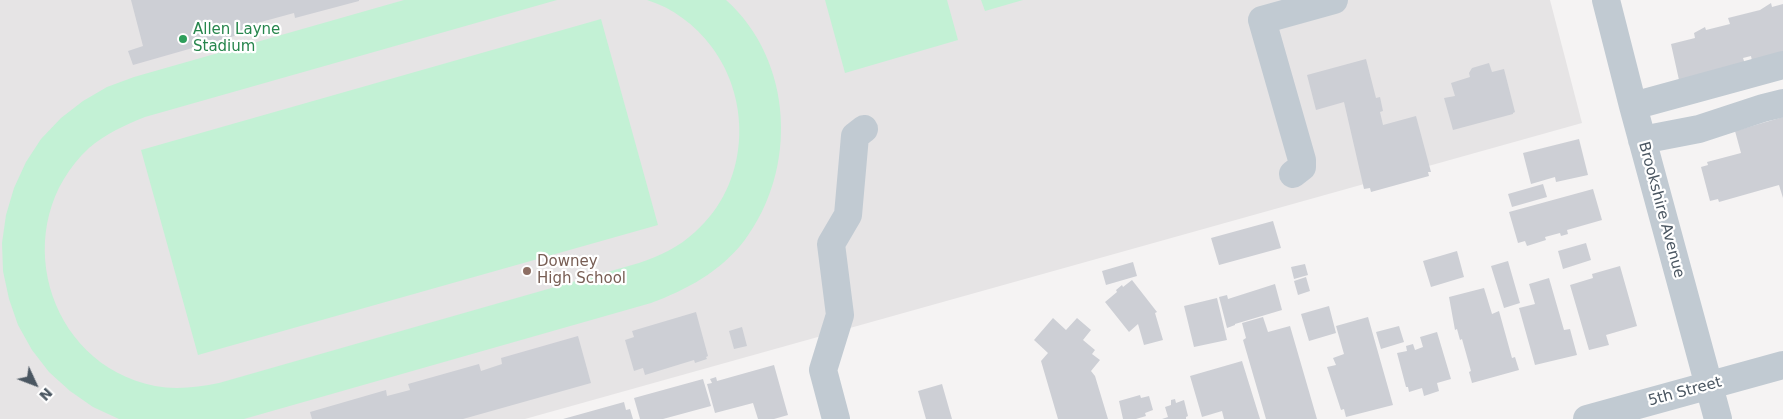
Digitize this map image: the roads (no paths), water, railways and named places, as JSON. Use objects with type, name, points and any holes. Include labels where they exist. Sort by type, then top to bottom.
[{"type":"street","points":[[1293,174],[1302,167],[1302,160],[1262,20],[1334,0]]},
{"type":"street","name":"Brookshire Avenue","points":[[1606,0],[1718,419]]},
{"type":"street","points":[[1633,106],[1783,65]]},
{"type":"street","points":[[1642,140],[1698,129],[1783,103]]},
{"type":"street","points":[[836,419],[822,370],[840,315],[831,244],[848,215],[855,136],[864,129]]},
{"type":"street","name":"5th Street","points":[[1587,419],[1783,365]]},
{"type":"place","name":"Allen Layne Stadium","points":[[183,39]]},
{"type":"place","name":"Downey High School","points":[[527,271]]}]
